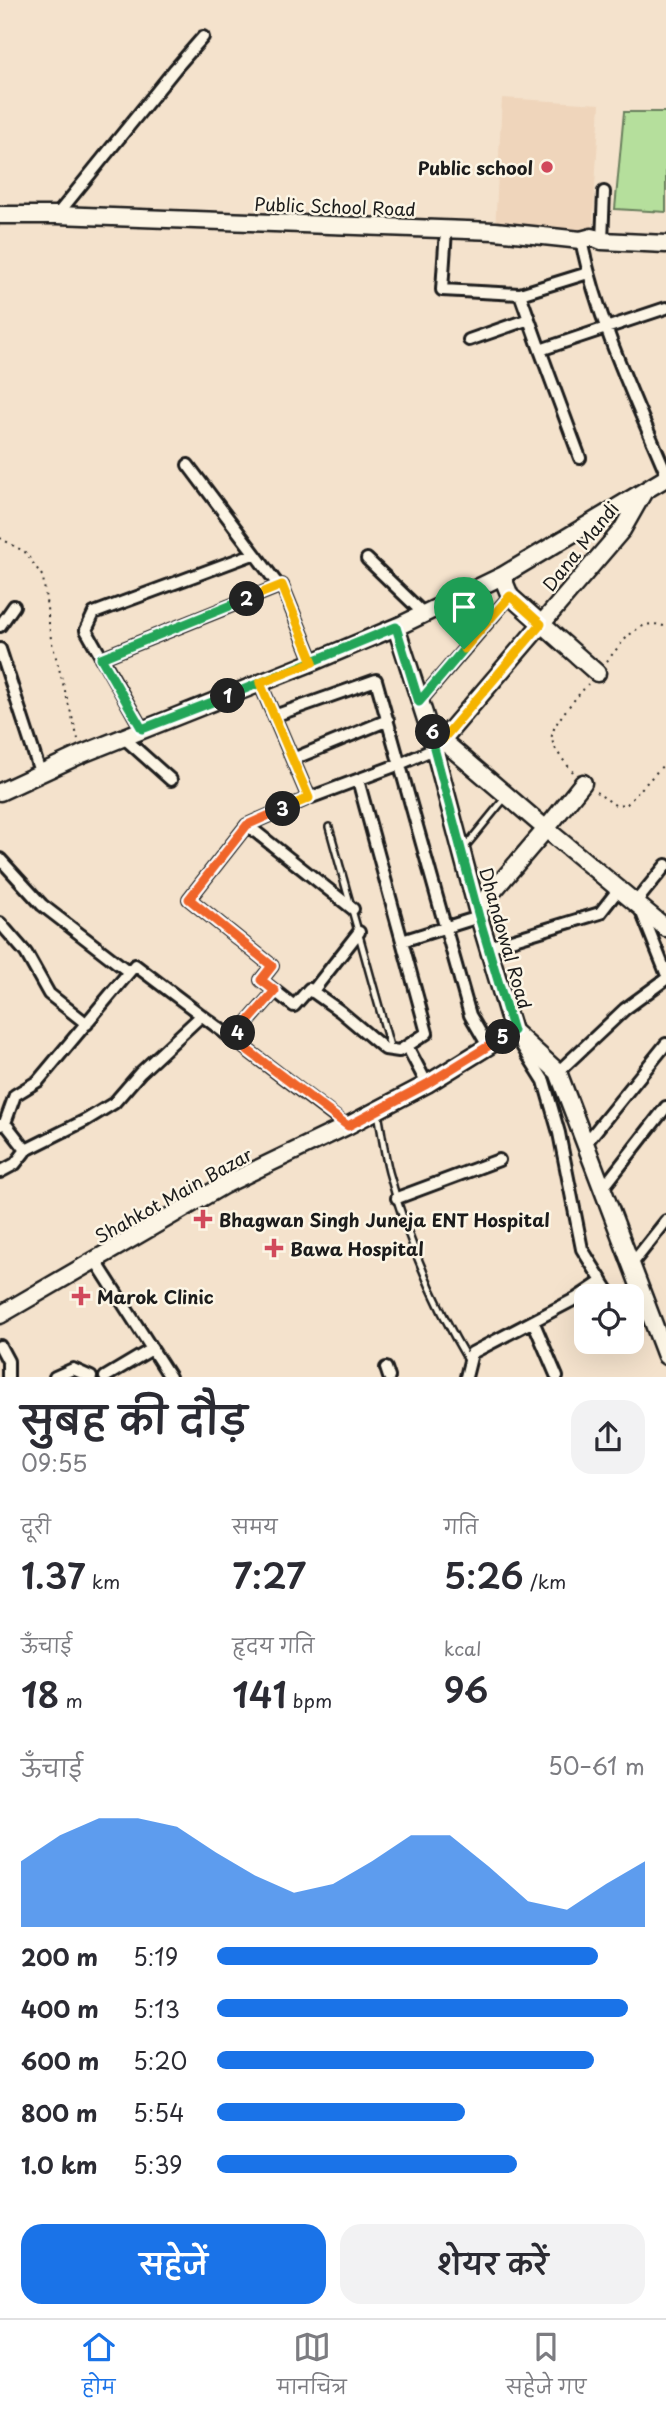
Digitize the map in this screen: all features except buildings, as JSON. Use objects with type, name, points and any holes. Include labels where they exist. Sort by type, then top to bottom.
[{"type":"street","points":[[57,215],[203,37]]},
{"type":"street","points":[[602,241],[604,192]]},
{"type":"street","name":"Public School Road","points":[[0,215],[495,231],[581,240],[592,237],[602,241],[666,244]]},
{"type":"street","points":[[446,230],[442,290],[520,294],[587,273]]},
{"type":"street","points":[[0,792],[82,754],[313,662],[424,614],[502,576],[666,475],[605,329],[587,273],[581,240]]},
{"type":"street","points":[[520,294],[580,458]]},
{"type":"street","points":[[540,350],[666,308]]},
{"type":"street","points":[[469,340],[529,319]]},
{"type":"street","points":[[188,465],[253,554],[279,586],[282,585],[313,662]]},
{"type":"street","name":"Dana Mandi","points":[[435,739],[541,624],[622,530],[645,490]]},
{"type":"street","points":[[142,729],[86,630],[94,613],[253,554]]},
{"type":"street","points":[[366,559],[424,614]]},
{"type":"street","points":[[502,576],[510,596],[597,673]]},
{"type":"street","points":[[101,658],[279,586]]},
{"type":"street","points":[[419,702],[510,596]]},
{"type":"street","points":[[0,626],[14,606]]},
{"type":"street","name":"Dhandowal Road","points":[[396,627],[419,702],[435,739],[478,914],[513,1031],[558,1072],[631,1265],[635,1284]]},
{"type":"street","points":[[0,649],[40,772]]},
{"type":"street","points":[[274,716],[376,680],[470,1015],[488,1046]]},
{"type":"street","points":[[260,683],[309,798]]},
{"type":"street","points":[[293,759],[388,720]]},
{"type":"street","points":[[123,737],[171,780]]},
{"type":"street","points":[[358,780],[427,1032],[399,1051],[385,1049],[309,989],[294,1006],[261,980],[272,966],[189,899],[247,825],[309,798],[400,764],[435,739],[507,795],[666,928]]},
{"type":"street","points":[[402,941],[445,928],[478,914],[583,783]]},
{"type":"street","points":[[247,825],[353,909]]},
{"type":"street","points":[[1,862],[42,905],[129,972]]},
{"type":"street","points":[[637,905],[666,865]]},
{"type":"street","points":[[488,947],[600,913],[618,890]]},
{"type":"street","points":[[637,905],[666,973]]},
{"type":"street","points":[[0,923],[26,953],[49,994],[87,1024]]},
{"type":"street","points":[[312,992],[359,932]]},
{"type":"street","points":[[26,1150],[2,1124],[15,1095],[38,1081],[135,965],[348,1126]]},
{"type":"street","points":[[558,1072],[625,1009],[666,979]]},
{"type":"street","points":[[233,1039],[275,991]]},
{"type":"street","points":[[0,1172],[15,1164],[26,1150],[114,1103],[140,1073],[201,1016]]},
{"type":"street","points":[[466,1377],[472,1353],[577,1298],[601,1282],[582,1249],[559,1133],[544,1081],[513,1031]]},
{"type":"street","name":"Shahkot Main Bazar","points":[[0,1315],[224,1185],[348,1126],[427,1084],[513,1031]]},
{"type":"street","points":[[586,1143],[666,1044]]},
{"type":"street","points":[[407,1046],[427,1084]]},
{"type":"street","points":[[603,1188],[666,1107]]},
{"type":"street","points":[[397,1199],[499,1160]]},
{"type":"street","points":[[631,1265],[666,1221]]},
{"type":"street","points":[[95,1260],[170,1377]]},
{"type":"street","name":"Dhandowal Road","points":[[644,1310],[666,1356]]},
{"type":"street","points":[[533,1321],[557,1377]]},
{"type":"street","points":[[0,1346],[8,1361],[6,1376]]},
{"type":"street","points":[[105,1377],[152,1349]]},
{"type":"street","points":[[55,1377],[73,1369],[91,1377]]},
{"type":"lane","points":[[462,851],[507,795]]},
{"type":"lane","points":[[329,827],[391,1050]]},
{"type":"lane","points":[[377,1110],[389,1171],[413,1249],[446,1324],[470,1364]]},
{"type":"path","points":[[0,538],[24,551],[43,577],[51,639],[82,754]]},
{"type":"path","points":[[666,627],[647,625],[633,630],[552,729],[552,740],[561,757],[583,783],[615,805],[627,804],[666,762]]},
{"type":"shaded area","name":"Public school","points":[[502,98],[600,104],[592,237],[495,231]]},
{"type":"green space","points":[[624,112],[666,112],[666,212],[615,209]]},
{"type":"place","name":"Public school","points":[[547,167]]},
{"type":"place","name":"Bhagwan Singh Juneja ENT Hospital","points":[[203,1219]]},
{"type":"place","name":"Bawa Hospital","points":[[274,1248]]},
{"type":"place","name":"Marok Clinic","points":[[81,1296]]},
{"type":"route","points":[[464,649],[419,702],[396,627],[313,662],[142,729],[101,658],[282,585],[313,662],[260,683],[309,798],[247,825],[189,899],[272,966],[261,980],[275,991],[233,1039],[348,1126],[427,1084],[513,1031],[479,917],[429,729],[442,740],[541,624],[510,596],[464,649]]}]
